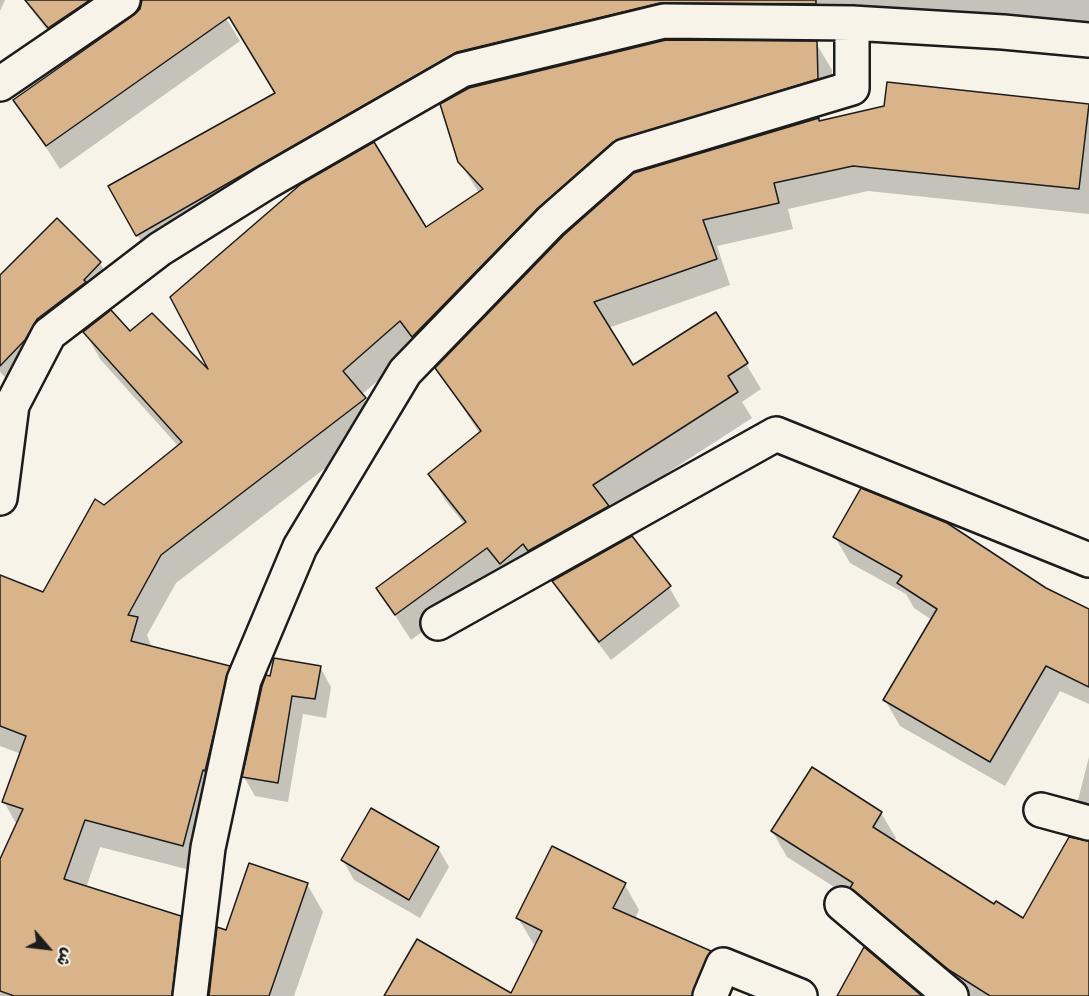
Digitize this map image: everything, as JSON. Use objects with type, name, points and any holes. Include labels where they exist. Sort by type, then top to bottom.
[{"type":"street","points":[[0,84],[123,0]]},
{"type":"street","points":[[0,498],[12,405],[49,334],[160,249],[267,182],[462,70],[664,21],[852,23],[1003,32],[1089,40]]},
{"type":"street","points":[[190,996],[208,848],[244,680],[300,547],[405,372],[551,222],[625,156],[852,88],[852,23]]},
{"type":"street","points":[[438,623],[776,434],[1089,560]]},
{"type":"street","points":[[1041,810],[1089,823]]},
{"type":"street","points":[[842,904],[951,996]]},
{"type":"street","points":[[710,996],[723,965],[800,996]]},
{"type":"building","points":[[25,0],[90,0],[48,28]]},
{"type":"building","points":[[142,0],[816,0],[816,4],[660,3],[457,52],[136,236],[108,186],[275,93],[229,17],[46,146],[13,100],[134,15],[140,9]]},
{"type":"building","points":[[666,40],[817,41],[818,79],[613,142],[538,208],[412,337],[400,321],[343,371],[366,398],[161,555],[128,615],[138,617],[131,641],[230,666],[205,771],[203,770],[183,846],[85,820],[64,879],[181,916],[172,996],[14,996],[0,991],[0,859],[23,809],[2,802],[26,736],[0,726],[0,575],[43,592],[95,499],[104,505],[182,442],[83,332],[111,310],[130,331],[152,313],[208,369],[170,297],[301,184],[374,142],[426,227],[483,189],[458,162],[440,104],[469,88]]},
{"type":"building","points":[[887,82],[1089,104],[1079,189],[853,166],[774,183],[779,203],[703,220],[717,259],[594,302],[633,365],[716,312],[748,363],[728,376],[738,392],[593,485],[609,506],[528,551],[523,544],[500,564],[487,548],[395,615],[376,588],[466,522],[428,474],[481,431],[435,368],[564,235],[634,173],[819,118],[819,121],[884,106]]},
{"type":"building","points":[[57,218],[101,262],[84,280],[86,282],[37,319],[25,340],[0,366],[0,275]]},
{"type":"building","points":[[861,488],[947,523],[1046,588],[1089,609],[1089,687],[1046,666],[990,762],[883,700],[937,609],[897,583],[902,576],[833,537]]},
{"type":"building","points":[[632,536],[671,586],[599,642],[552,581]]},
{"type":"building","points":[[274,658],[321,666],[315,699],[292,696],[278,783],[242,777],[262,686],[266,675],[270,676]]},
{"type":"building","points":[[812,767],[882,812],[873,827],[994,904],[996,901],[1023,918],[1069,837],[1089,841],[1089,996],[990,996],[949,970],[850,888],[853,883],[771,831]]},
{"type":"building","points":[[371,808],[439,847],[409,900],[341,860]]},
{"type":"building","points":[[552,846],[626,883],[613,908],[711,951],[692,996],[384,996],[417,939],[511,993],[542,931],[516,918]]},
{"type":"building","points":[[249,863],[308,883],[269,996],[209,996],[217,927],[226,930]]},
{"type":"building","points":[[864,947],[922,996],[837,996]]}]
